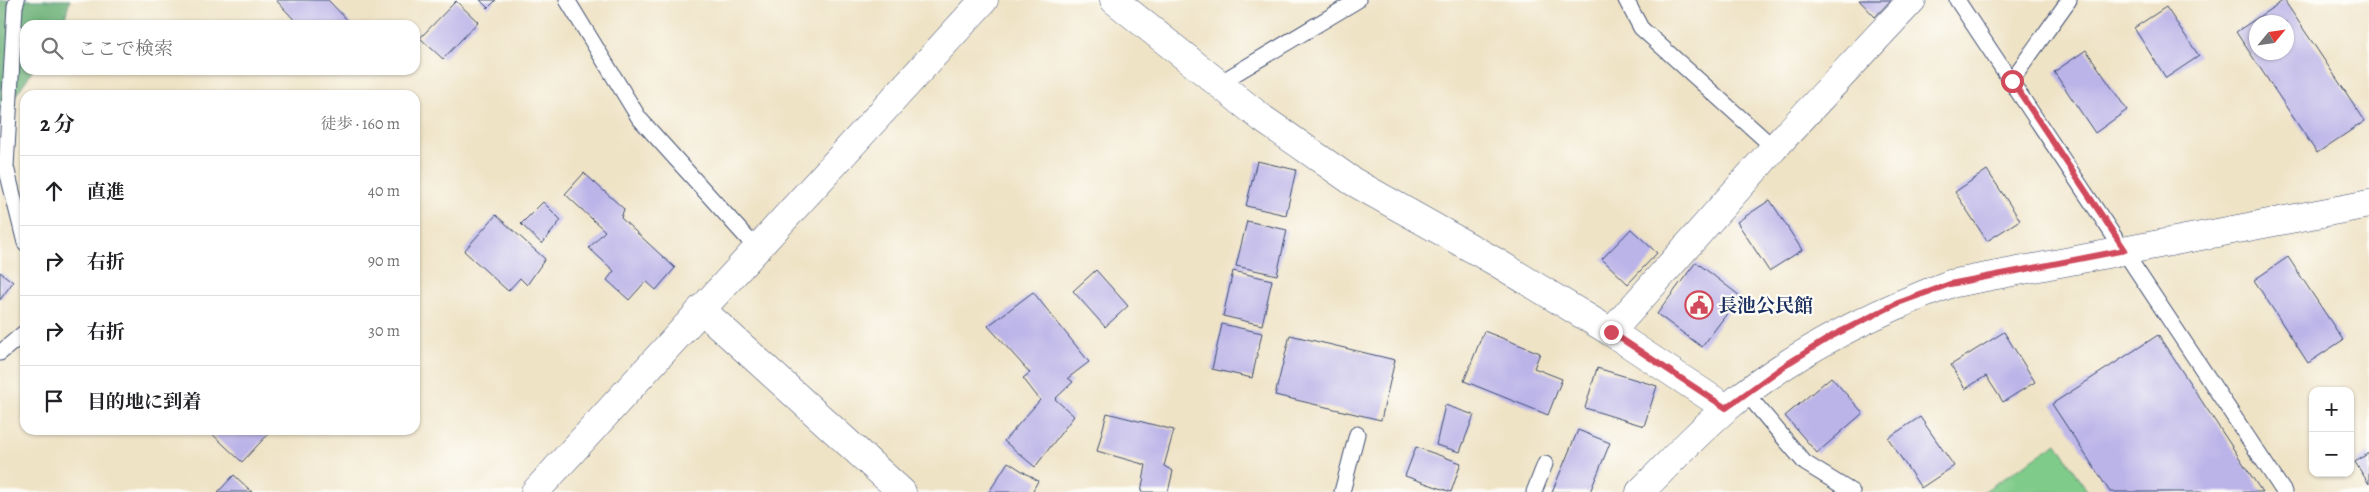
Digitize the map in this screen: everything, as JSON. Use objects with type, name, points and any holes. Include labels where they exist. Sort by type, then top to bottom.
[{"type":"street","points":[[535,492],[984,0]]},
{"type":"street","points":[[1611,332],[1774,148],[1912,0]]},
{"type":"street","points":[[1126,4],[1218,84],[1263,119],[1352,181],[1496,262],[1611,332],[1736,400]]},
{"type":"street","points":[[1640,492],[1736,400],[1832,336],[1898,303],[1950,284],[2369,204]]},
{"type":"street","points":[[701,309],[902,492]]},
{"type":"lane","points":[[17,0],[15,6],[6,167],[20,223]]},
{"type":"lane","points":[[567,0],[639,118],[757,249]]},
{"type":"lane","points":[[1218,84],[1358,0]]},
{"type":"lane","points":[[1626,0],[1641,28],[1774,148]]},
{"type":"lane","points":[[1957,0],[2125,250],[2284,492]]},
{"type":"lane","points":[[2012,81],[2069,0]]},
{"type":"lane","points":[[0,352],[20,336]]},
{"type":"lane","points":[[1736,400],[1805,463],[1852,492]]},
{"type":"lane","points":[[1342,492],[1357,434]]},
{"type":"lane","points":[[1534,492],[1545,464]]},
{"type":"green space","points":[[0,0],[70,0],[64,20],[20,20],[20,75],[30,75],[0,119]]},
{"type":"green space","points":[[2057,443],[2088,492],[1983,492]]},
{"type":"building","points":[[276,0],[328,0],[347,20],[294,20]]},
{"type":"building","points":[[480,0],[496,0],[488,8]]},
{"type":"building","points":[[1859,0],[1891,0],[1875,17]]},
{"type":"building","points":[[2284,0],[2365,121],[2317,153],[2255,60],[2294,60],[2294,15],[2262,15]]},
{"type":"building","points":[[456,1],[478,22],[443,59],[420,38]]},
{"type":"building","points":[[2166,7],[2199,56],[2166,78],[2134,28]]},
{"type":"building","points":[[2249,23],[2249,51],[2236,32]]},
{"type":"building","points":[[2086,50],[2127,110],[2095,133],[2054,72]]},
{"type":"building","points":[[1257,161],[1296,170],[1286,215],[1246,206]]},
{"type":"building","points":[[1987,170],[2020,220],[1987,241],[1955,192]]},
{"type":"building","points":[[584,173],[624,209],[621,218],[675,268],[656,290],[646,281],[629,300],[607,280],[614,271],[589,248],[605,231],[565,194]]},
{"type":"building","points":[[1770,200],[1802,250],[1769,271],[1737,222]]},
{"type":"building","points":[[543,202],[561,220],[542,244],[521,224]]},
{"type":"building","points":[[496,215],[545,259],[527,285],[520,278],[508,291],[464,251]]},
{"type":"building","points":[[1247,221],[1287,230],[1277,275],[1236,266]]},
{"type":"building","points":[[1631,229],[1657,253],[1628,284],[1602,259]]},
{"type":"building","points":[[2288,257],[2343,340],[2308,363],[2254,280]]},
{"type":"building","name":"長池公民館","points":[[1696,262],[1740,296],[1702,347],[1657,314]]},
{"type":"building","points":[[1096,270],[1128,306],[1105,327],[1073,291]]},
{"type":"building","points":[[1233,271],[1272,280],[1262,325],[1223,316]]},
{"type":"building","points":[[0,272],[13,282],[0,300]]},
{"type":"building","points":[[1033,292],[1089,362],[1068,378],[1073,382],[1055,399],[1074,416],[1035,467],[1004,441],[1040,400],[1023,378],[1030,373],[988,326]]},
{"type":"building","points":[[1222,324],[1262,333],[1252,378],[1212,369]]},
{"type":"building","points":[[1484,331],[1540,353],[1534,368],[1562,379],[1548,415],[1464,381]]},
{"type":"building","points":[[2004,332],[2035,382],[2003,402],[1986,376],[1965,389],[1951,365]]},
{"type":"building","points":[[1290,335],[1395,360],[1381,420],[1275,395]]},
{"type":"building","points":[[2158,335],[2262,492],[2110,492],[2052,404]]},
{"type":"building","points":[[1597,368],[1657,386],[1644,426],[1585,408]]},
{"type":"building","points":[[1831,377],[1863,413],[1817,453],[1785,416]]},
{"type":"building","points":[[1445,405],[1474,415],[1460,452],[1436,445]]},
{"type":"building","points":[[1107,413],[1174,430],[1164,466],[1173,471],[1168,492],[1141,492],[1146,465],[1097,451]]},
{"type":"building","points":[[1920,417],[1954,466],[1921,488],[1888,438]]},
{"type":"building","points":[[1578,430],[1610,443],[1590,492],[1552,492]]},
{"type":"building","points":[[213,435],[267,435],[242,462]]},
{"type":"building","points":[[1416,447],[1461,463],[1451,492],[1405,476]]},
{"type":"building","points":[[2369,453],[2369,484],[2355,462]]},
{"type":"building","points":[[1008,462],[1038,481],[1032,492],[989,492]]},
{"type":"building","points":[[234,475],[252,492],[218,492]]},
{"type":"place","name":"長池公民館","points":[[1699,305]]},
{"type":"route","points":[[1611,332],[1726,408],[1759,383],[1832,336],[1898,303],[1950,284],[2125,250],[2012,81]]}]
